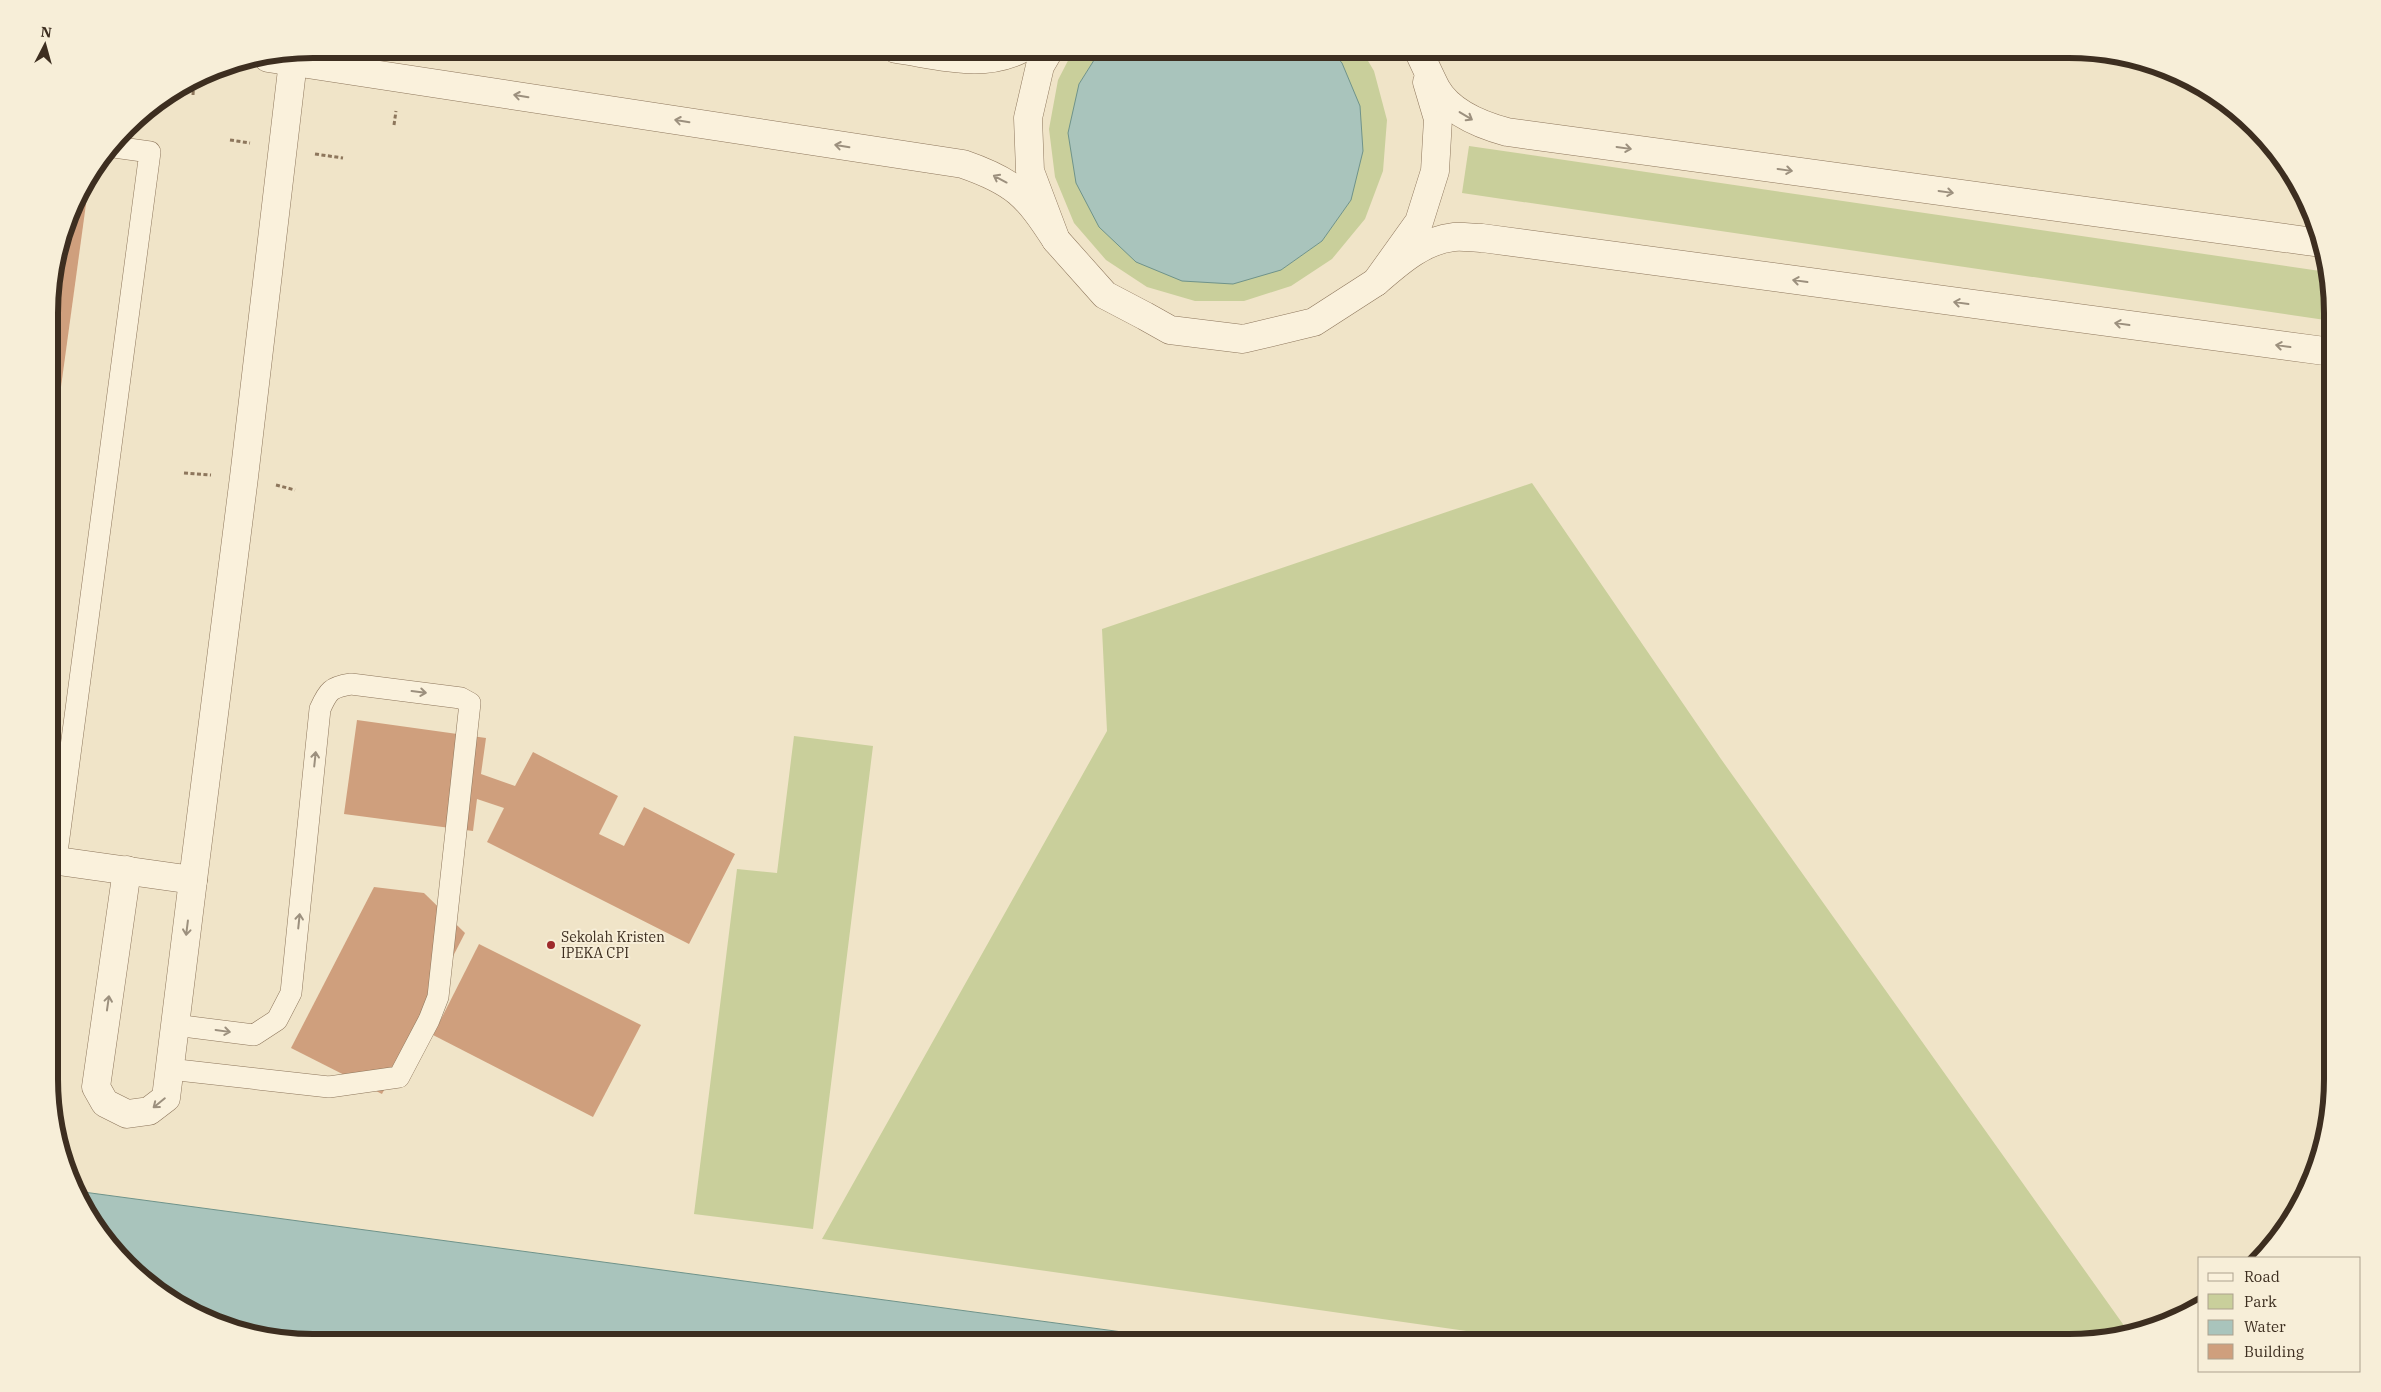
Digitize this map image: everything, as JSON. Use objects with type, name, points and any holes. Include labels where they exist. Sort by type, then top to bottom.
[{"type":"street","points":[[951,57],[979,61],[1001,57]]},
{"type":"street","points":[[1045,57],[1040,66],[1028,118],[1030,171],[1056,240]]},
{"type":"street","points":[[1376,282],[1418,222],[1434,171],[1438,119],[1420,57]]},
{"type":"street","points":[[1422,57],[1437,91],[1462,114],[1483,125],[1507,132],[2313,242]]},
{"type":"street","points":[[293,58],[963,164],[991,174],[1011,185],[1035,207],[1056,240],[1105,295],[1170,330],[1243,339],[1314,322],[1376,282],[1406,257],[1435,242],[1454,237],[1482,238],[2324,351]]},
{"type":"street","points":[[127,870],[96,1087],[105,1103],[127,1114],[149,1111],[166,1098],[244,477],[285,59]]},
{"type":"street","points":[[58,861],[193,880]]},
{"type":"lane","points":[[58,830],[150,152],[119,148]]},
{"type":"lane","points":[[169,1069],[329,1087],[399,1077],[438,997],[470,703],[461,698],[351,684],[339,686],[327,693],[320,708],[292,993],[277,1020],[254,1035],[174,1025]]},
{"type":"path","points":[[192,95],[193,88]]},
{"type":"green space","points":[[1070,57],[1096,57],[1079,84],[1281,270],[1322,241],[1351,200],[1342,63],[1337,57],[1366,57],[1374,71],[1387,120],[1383,171],[1365,219],[1332,259],[1291,286],[1244,301],[1195,301],[1147,287],[1106,260],[1074,223],[1055,177],[1049,129],[1058,80]]},
{"type":"green space","points":[[1469,146],[2320,271],[2324,320],[1462,193]]},
{"type":"green space","points":[[1532,483],[1721,759],[2126,1328],[2085,1334],[1488,1334],[822,1239],[1107,731],[1102,629]]},
{"type":"green space","points":[[794,736],[873,746],[813,1229],[694,1214],[737,869],[777,873]]},
{"type":"water","points":[[1096,57],[1337,57],[1342,63],[1360,106],[1363,151],[1351,200],[1322,241],[1281,270],[1233,284],[1182,281],[1136,262],[1099,227],[1076,183],[1068,133],[1079,84]]},
{"type":"water","points":[[84,1192],[1137,1334],[296,1334],[263,1330],[215,1315],[185,1300],[157,1282],[132,1260],[110,1235]]},
{"type":"building","points":[[82,203],[86,204],[58,409],[58,296],[62,263],[77,215]]},
{"type":"building","points":[[357,720],[486,738],[481,774],[515,786],[533,752],[618,796],[599,834],[624,846],[644,807],[735,854],[689,944],[487,842],[504,808],[477,799],[473,831],[344,814]]},
{"type":"building","points":[[374,887],[424,893],[465,933],[382,1094],[291,1048]]},
{"type":"building","points":[[479,944],[641,1025],[593,1117],[433,1035]]},
{"type":"place","name":"Sekolah Kristen IPEKA CPI","points":[[551,945]]}]
